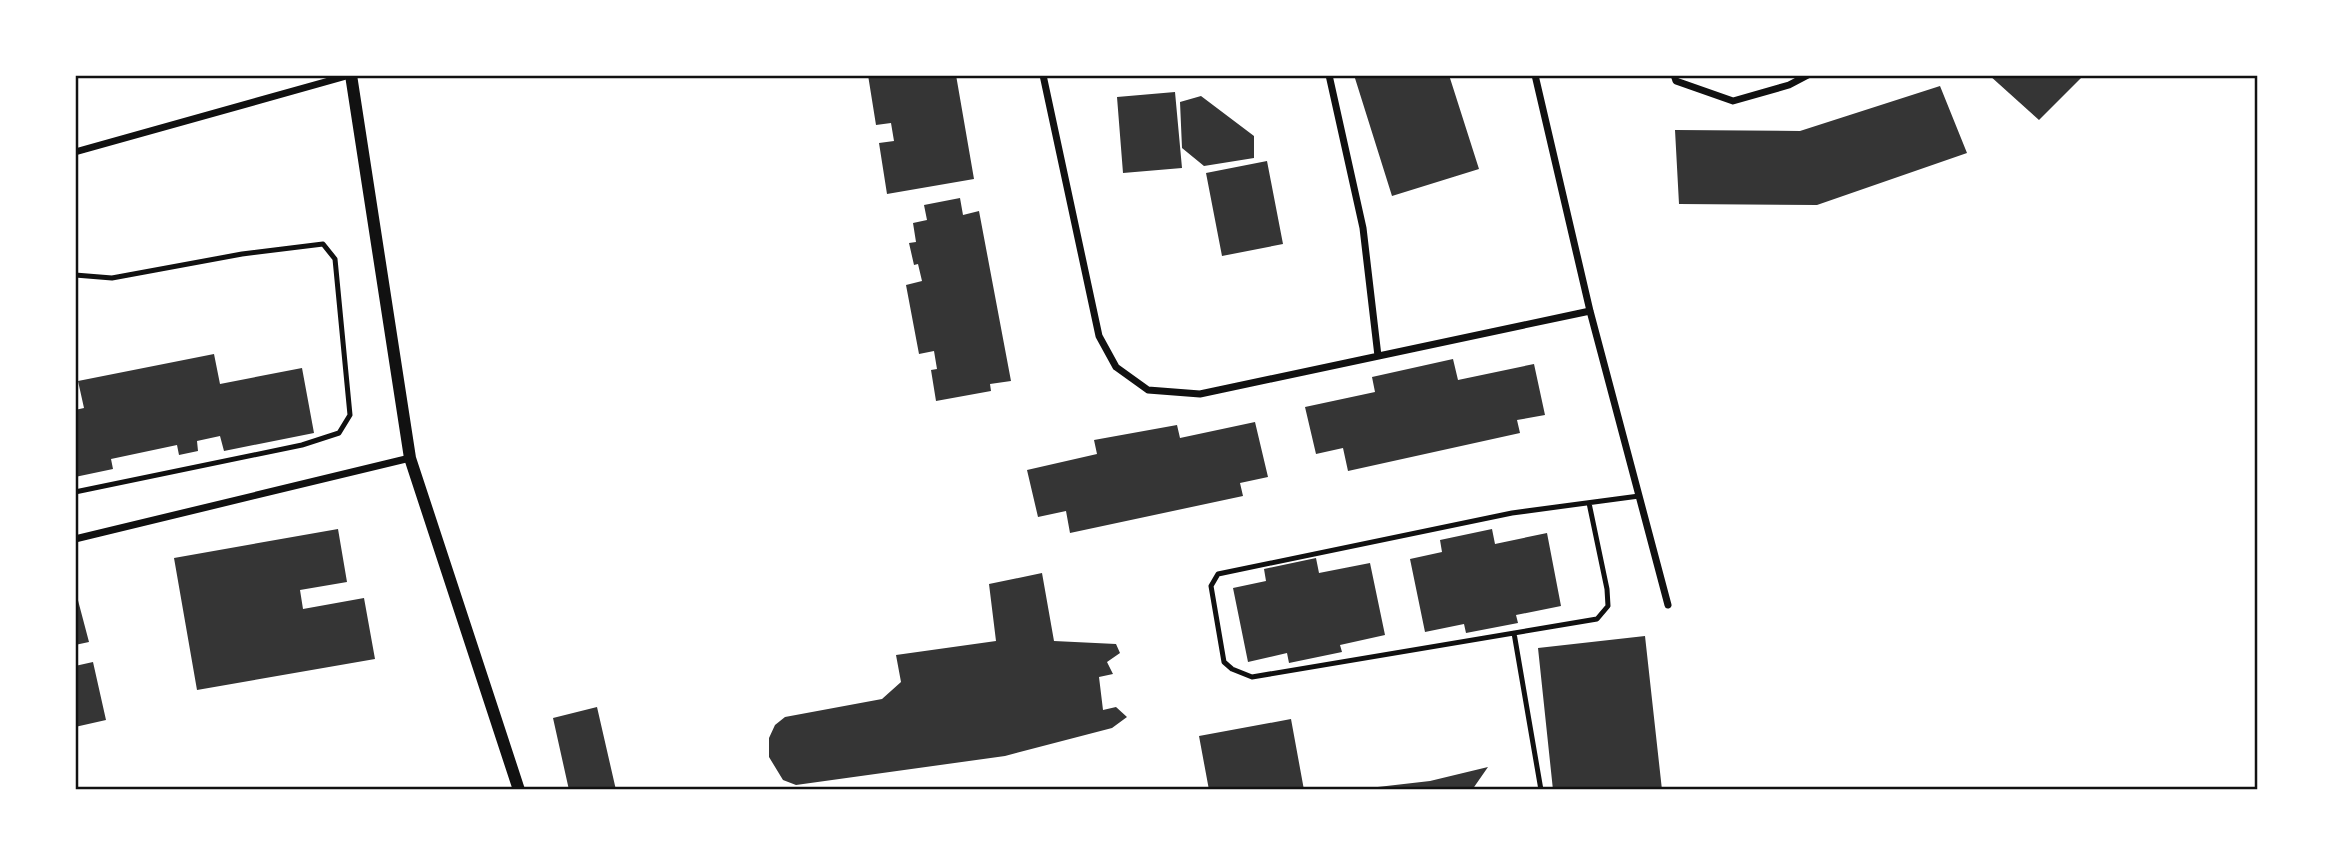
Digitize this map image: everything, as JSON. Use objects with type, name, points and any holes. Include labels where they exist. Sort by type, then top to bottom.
[{"type":"street","points":[[75,152],[351,75],[410,458],[519,790]]},
{"type":"street","points":[[1043,75],[1099,336],[1116,367],[1148,390],[1200,394],[1590,311]]},
{"type":"street","points":[[1329,75],[1363,228],[1378,356]]},
{"type":"street","points":[[1535,75],[1590,311],[1668,605]]},
{"type":"street","points":[[1674,75],[1676,81],[1733,102],[1789,85],[1808,75]]},
{"type":"street","points":[[75,539],[410,458]]},
{"type":"lane","points":[[75,275],[112,278],[242,254],[323,244],[335,258],[351,415],[339,432],[302,445],[75,492]]},
{"type":"lane","points":[[1589,503],[1607,589],[1608,606],[1597,619],[1252,677],[1232,669],[1224,662],[1211,586],[1218,574],[1512,513],[1639,496]]},
{"type":"lane","points":[[1514,633],[1541,790]]},
{"type":"building","points":[[868,75],[956,75],[974,179],[887,194],[879,143],[894,141],[891,123],[876,125]]},
{"type":"building","points":[[1354,75],[1449,75],[1479,169],[1392,196]]},
{"type":"building","points":[[1989,75],[2084,75],[2039,120]]},
{"type":"building","points":[[1940,86],[1967,153],[1817,205],[1679,204],[1675,130],[1800,131]]},
{"type":"building","points":[[1175,92],[1182,168],[1123,173],[1117,97]]},
{"type":"building","points":[[1201,96],[1254,136],[1254,158],[1204,166],[1182,148],[1180,102]]},
{"type":"building","points":[[1267,161],[1283,244],[1222,256],[1206,173]]},
{"type":"building","points":[[960,198],[963,215],[979,211],[1011,381],[990,384],[991,391],[936,401],[931,370],[937,369],[934,351],[919,354],[906,285],[922,281],[918,264],[914,265],[909,243],[916,242],[913,223],[927,220],[924,205]]},
{"type":"building","points":[[214,354],[220,384],[302,368],[314,433],[224,451],[220,436],[197,441],[198,451],[179,455],[177,445],[111,459],[113,469],[75,477],[75,410],[84,408],[78,381]]},
{"type":"building","points":[[1453,359],[1458,380],[1534,364],[1545,415],[1517,420],[1520,433],[1348,471],[1343,448],[1316,454],[1305,407],[1375,392],[1372,377]]},
{"type":"building","points":[[1255,422],[1268,477],[1240,483],[1243,496],[1070,533],[1066,511],[1038,517],[1027,470],[1097,454],[1094,440],[1177,425],[1180,438]]},
{"type":"building","points":[[338,529],[347,582],[300,590],[303,609],[364,598],[375,659],[197,690],[174,558]]},
{"type":"building","points":[[1492,529],[1495,544],[1547,533],[1561,606],[1516,615],[1518,623],[1466,633],[1464,624],[1425,632],[1410,559],[1442,552],[1440,540]]},
{"type":"building","points":[[1316,558],[1319,573],[1370,563],[1385,635],[1340,645],[1342,652],[1289,663],[1287,653],[1248,662],[1233,588],[1266,581],[1264,569]]},
{"type":"building","points":[[1042,573],[1054,641],[1116,644],[1120,653],[1107,662],[1113,674],[1099,677],[1103,710],[1116,707],[1127,717],[1112,728],[1005,756],[796,785],[783,780],[769,757],[769,738],[775,725],[785,717],[882,699],[901,682],[896,655],[996,641],[989,584]]},
{"type":"building","points":[[75,589],[89,642],[75,645]]},
{"type":"building","points":[[1645,636],[1662,790],[1553,790],[1538,648]]},
{"type":"building","points":[[93,662],[106,720],[75,727],[75,666]]},
{"type":"building","points":[[597,707],[616,790],[569,790],[553,718]]},
{"type":"building","points":[[1291,719],[1304,790],[1209,790],[1199,736]]},
{"type":"building","points":[[1488,767],[1472,790],[1369,790],[1430,781]]}]
